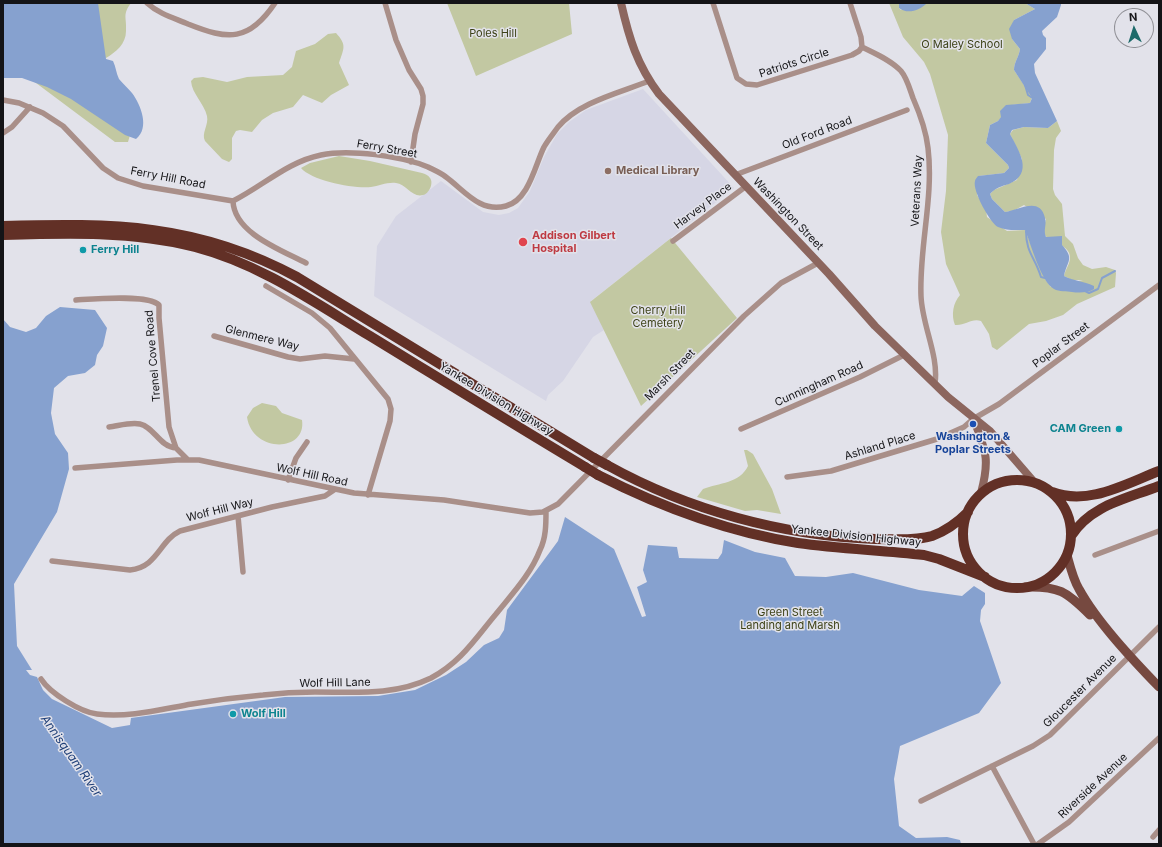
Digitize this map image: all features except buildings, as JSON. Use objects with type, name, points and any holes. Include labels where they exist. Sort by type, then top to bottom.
[{"type":"highway","name":"Yankee Division Highway","points":[[3,235],[48,229],[99,225],[169,232],[217,243],[264,260],[297,278],[607,465],[651,487],[703,507],[749,521],[809,532],[867,538],[926,537],[944,531],[968,512]]},
{"type":"highway","name":"Yankee Division Highway","points":[[3,226],[124,236],[173,242],[198,248],[246,264],[299,292],[598,475],[669,507],[730,528],[796,542],[924,555],[939,558],[985,577]]},
{"type":"highway","points":[[1049,490],[1058,499],[1069,520],[1071,536],[1067,554],[1061,564],[1050,576],[1038,583],[1025,587],[1004,586],[985,577],[972,564],[965,547],[963,532],[968,512],[981,493],[996,485],[1011,480],[1035,483],[1049,490],[1070,497],[1092,496],[1159,471]]},
{"type":"highway","points":[[1071,536],[1078,525],[1092,513],[1159,486]]},
{"type":"main road","name":"Washington Street","points":[[621,3],[628,37],[642,70],[649,81],[745,187],[818,263],[875,326],[973,419],[990,431],[1035,483]]},
{"type":"main road","name":"Washington Street","points":[[973,419],[984,447],[987,462],[981,493]]},
{"type":"main road","points":[[1067,554],[1078,588],[1085,600],[1120,644]]},
{"type":"main road","points":[[1025,587],[1046,587],[1059,590],[1075,600],[1131,655],[1159,687]]},
{"type":"street","points":[[147,3],[167,16],[212,34],[224,35],[240,33],[255,28],[263,20],[275,3]]},
{"type":"street","points":[[385,3],[396,40],[423,96],[423,104],[415,134],[411,162]]},
{"type":"street","name":"Patriots Circle","points":[[713,3],[737,78],[746,84],[762,83],[852,54],[859,51],[862,47]]},
{"type":"street","points":[[850,3],[862,37],[862,47]]},
{"type":"street","name":"Veterans Way","points":[[862,47],[886,60],[900,70],[919,112],[926,132],[929,180],[922,261],[921,296],[924,319],[936,372],[934,383]]},
{"type":"street","name":"Ferry Street","points":[[233,201],[288,167],[310,157],[323,154],[353,153],[411,162],[445,176],[475,201],[486,206],[506,206],[517,201],[524,191],[546,143],[565,120],[586,106],[649,81]]},
{"type":"street","name":"Ferry Hill Road","points":[[3,100],[30,107],[43,113],[63,126],[103,168],[118,178],[143,186],[233,201]]},
{"type":"street","points":[[3,133],[12,127],[30,107]]},
{"type":"street","name":"Old Ford Road","points":[[735,175],[907,110]]},
{"type":"street","name":"Harvey Place","points":[[673,241],[745,187]]},
{"type":"street","points":[[233,201],[233,207],[239,221],[250,231],[306,263]]},
{"type":"street","name":"Marsh Street","points":[[546,511],[558,504],[704,355],[761,300],[789,278],[818,263]]},
{"type":"street","points":[[266,286],[324,322],[338,336],[354,359],[383,391],[391,409],[387,436],[368,495]]},
{"type":"street","name":"Poplar Street","points":[[973,419],[999,404],[1158,287]]},
{"type":"street","name":"Trenel Cove Road","points":[[76,300],[142,299],[155,301],[159,305],[158,318],[163,351],[168,420],[176,448],[188,460]]},
{"type":"street","name":"Glenmere Way","points":[[214,336],[288,357],[304,358],[325,356],[354,359]]},
{"type":"street","name":"Cunningham Road","points":[[741,429],[896,361],[904,355]]},
{"type":"street","name":"Ashland Place","points":[[788,477],[830,471],[937,439],[964,427],[973,419]]},
{"type":"street","points":[[109,427],[135,424],[142,425],[162,441],[176,448]]},
{"type":"street","points":[[288,480],[296,458],[307,442]]},
{"type":"street","name":"Wolf Hill Road","points":[[75,468],[188,460],[209,462],[334,490],[368,495],[444,500],[530,513],[546,511]]},
{"type":"street","name":"Wolf Hill Way","points":[[52,561],[130,570],[138,569],[149,564],[177,533],[238,516],[325,496],[334,490]]},
{"type":"street","name":"Wolf Hill Lane","points":[[41,679],[45,686],[60,697],[92,713],[101,714],[140,712],[265,695],[313,692],[375,692],[393,690],[420,682],[438,674],[458,659],[479,637],[527,575],[539,554],[543,542],[546,511]]},
{"type":"street","points":[[238,516],[243,572]]},
{"type":"street","points":[[1095,555],[1159,531]]},
{"type":"street","name":"Gloucester Avenue","points":[[921,801],[1037,744],[1050,735],[1159,627]]},
{"type":"street","name":"Riverside Avenue","points":[[1038,844],[1069,822],[1159,738]]},
{"type":"street","points":[[992,766],[1034,844]]},
{"type":"street","points":[[1153,837],[1159,830]]},
{"type":"shaded area","name":"Addison Gilbert Hospital","points":[[643,89],[734,188],[591,301],[604,330],[593,337],[563,381],[548,395],[546,401],[374,296],[377,246],[396,216],[441,181],[483,212],[499,215],[509,213],[518,208],[530,191],[544,157],[557,134],[569,122],[586,110]]},
{"type":"green space","points":[[29,3],[131,3],[126,13],[126,36],[122,44],[110,56],[106,58],[103,57],[130,135],[128,142],[115,142],[28,77],[3,11]]},
{"type":"green space","name":"Poles Hill","points":[[447,3],[569,3],[572,34],[476,76]]},
{"type":"green space","name":"O Maley School","points":[[889,3],[899,3],[899,8],[901,10],[911,3],[1025,3],[1035,9],[1014,20],[1012,39],[1020,49],[1014,70],[1032,97],[1030,103],[1012,105],[998,121],[990,125],[986,143],[1008,165],[1009,168],[1004,173],[979,176],[977,195],[986,209],[987,217],[1007,231],[1025,230],[1045,279],[1051,287],[1083,280],[1072,280],[1064,276],[1070,260],[1069,253],[1062,246],[1045,236],[1044,229],[1046,219],[1024,205],[1013,211],[1005,212],[992,199],[990,194],[994,190],[1017,180],[1022,159],[1010,134],[1013,130],[1024,127],[1048,128],[1057,121],[1061,131],[1056,138],[1054,150],[1053,189],[1055,195],[1062,204],[1065,236],[1073,244],[1078,258],[1083,265],[1092,269],[1106,267],[1115,270],[1115,287],[1077,304],[1063,315],[1046,321],[1029,324],[997,350],[992,347],[989,334],[981,321],[974,320],[955,325],[953,313],[954,305],[960,295],[946,264],[941,232],[946,191],[948,135],[930,74],[924,62],[903,37]]},
{"type":"green space","points":[[336,33],[342,41],[344,47],[339,63],[349,85],[331,95],[322,103],[303,95],[293,107],[273,113],[262,120],[252,132],[240,130],[236,131],[232,138],[232,159],[229,162],[222,159],[205,141],[204,135],[207,116],[191,81],[194,78],[203,77],[227,82],[247,77],[283,75],[292,67],[296,51],[315,44],[328,34]]},
{"type":"green space","points":[[339,156],[370,161],[423,173],[431,180],[430,188],[427,193],[423,195],[416,195],[400,184],[396,183],[371,187],[355,187],[314,177],[301,168],[310,163]]},
{"type":"green space","name":"Cherry Hill Cemetery","points":[[671,238],[737,318],[641,406],[590,302]]},
{"type":"green space","points":[[262,403],[276,406],[282,413],[302,420],[301,431],[296,439],[288,443],[278,444],[268,442],[258,437],[251,429],[247,417],[253,408]]},
{"type":"green space","points":[[744,450],[747,450],[753,454],[772,489],[781,514],[757,510],[745,511],[697,497],[703,489],[728,482],[740,476],[744,472],[748,466]]},
{"type":"water","points":[[3,3],[98,3],[106,59],[113,61],[119,79],[132,93],[143,116],[143,129],[136,139],[125,135],[71,99],[47,87],[22,78],[3,78]]},
{"type":"water","points":[[899,3],[927,3],[917,10],[906,11],[899,8]]},
{"type":"water","points":[[1025,3],[1061,3],[1057,17],[1042,31],[1046,38],[1046,49],[1034,64],[1035,73],[1057,121],[1048,128],[1024,127],[1012,130],[1010,134],[1022,161],[1023,168],[1021,174],[1017,179],[1009,184],[1001,186],[990,194],[992,199],[1005,212],[1028,206],[1034,206],[1042,211],[1045,218],[1046,237],[1062,236],[1062,245],[1069,257],[1064,276],[1094,286],[1094,289],[1086,292],[1078,293],[1058,291],[1049,285],[1037,262],[1025,230],[1011,230],[998,227],[982,206],[976,191],[975,180],[978,176],[1004,173],[1009,168],[1008,165],[986,143],[990,125],[998,121],[1001,117],[1000,111],[1006,105],[1030,103],[1032,98],[1014,70],[1020,49],[1012,39],[1009,29],[1014,20],[1035,9]]},
{"type":"water","name":"Annisquam River","points":[[60,307],[95,310],[107,328],[103,346],[97,355],[95,365],[85,373],[68,376],[54,388],[51,413],[55,434],[68,453],[69,469],[57,512],[14,584],[17,646],[32,670],[26,670],[30,675],[37,677],[43,690],[52,699],[112,728],[130,725],[131,718],[285,697],[378,696],[415,690],[446,675],[466,662],[484,645],[499,638],[504,630],[507,610],[558,541],[565,517],[614,549],[642,617],[646,616],[637,587],[647,582],[643,570],[648,545],[677,547],[679,558],[718,559],[722,553],[724,540],[755,552],[785,558],[795,576],[826,577],[853,573],[919,590],[962,596],[974,586],[985,593],[985,604],[981,610],[980,621],[1001,683],[979,713],[900,746],[894,779],[899,826],[916,838],[947,837],[960,840],[961,844],[3,844],[3,319],[10,327],[26,332],[36,328],[46,316]]},
{"type":"waterway","points":[[1025,85],[1028,95],[1034,99]]},
{"type":"waterway","points":[[1026,231],[1029,250],[1041,277],[1045,278]]},
{"type":"waterway","points":[[1085,291],[1089,293],[1098,289],[1102,278],[1115,271]]},
{"type":"place","name":"Medical Library","points":[[608,171]]},
{"type":"place","name":"Addison Gilbert Hospital","points":[[523,242]]},
{"type":"place","name":"Ferry Hill","points":[[83,250]]},
{"type":"place","name":"Washington & Poplar Streets","points":[[973,424]]},
{"type":"place","name":"CAM Green","points":[[1119,429]]},
{"type":"place","name":"Wolf Hill","points":[[233,714]]},
{"type":"park label","name":"Green Street Landing and Marsh","points":[[790,619]]}]
